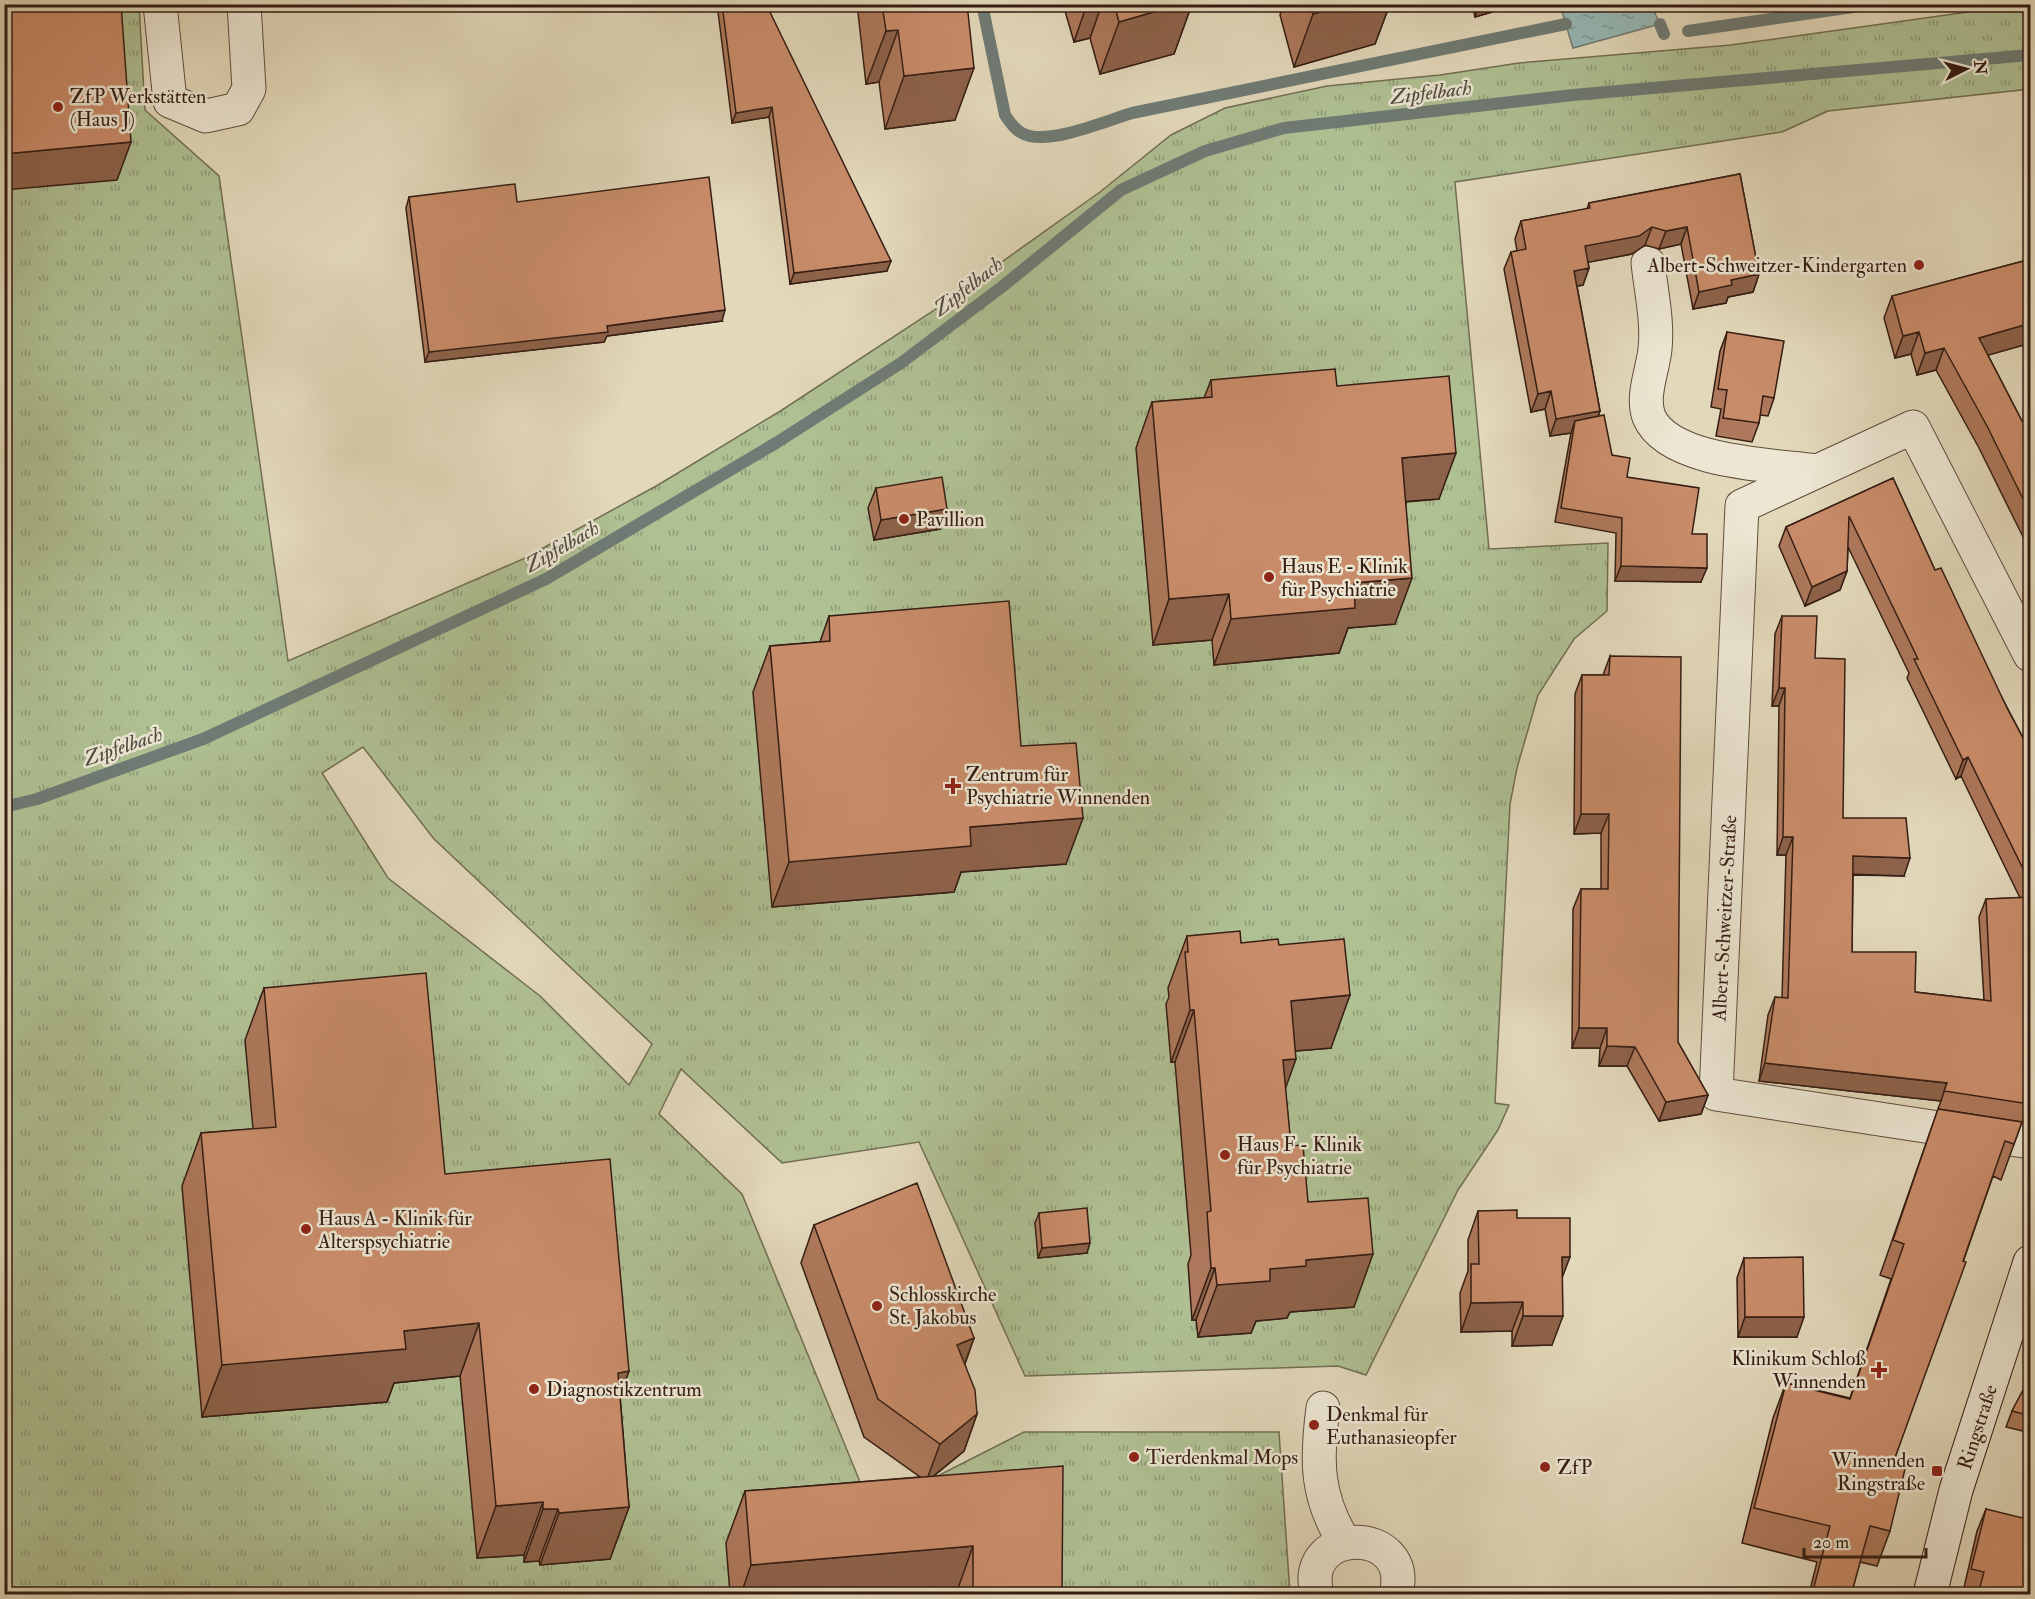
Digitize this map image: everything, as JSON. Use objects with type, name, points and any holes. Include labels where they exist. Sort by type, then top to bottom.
[{"type":"street","points":[[160,4],[170,101],[206,116],[238,109],[249,89],[244,4]]},
{"type":"street","points":[[1648,263],[1655,349],[1648,387],[1649,416],[1665,438],[1688,450],[1817,471]]},
{"type":"street","name":"Albert-Schweitzer-Straße","points":[[2031,655],[1913,427],[1742,506],[1716,1094],[1848,1112],[2031,1142]]},
{"type":"street","name":"Ringstraße","points":[[1930,1594],[1956,1490],[2031,1262]]},
{"type":"street","points":[[1323,1408],[1318,1447],[1320,1479],[1329,1517],[1344,1542]]},
{"type":"street","points":[[1317,1594],[1316,1572],[1322,1559],[1331,1549],[1344,1542],[1358,1541],[1371,1543],[1383,1550],[1393,1561],[1398,1574],[1396,1594]]},
{"type":"green space","name":"Zentrum für Psychiatrie Winnenden","points":[[5,5],[139,5],[145,110],[219,176],[288,661],[523,559],[658,485],[782,410],[930,313],[1100,192],[1171,135],[1225,108],[1327,86],[1440,75],[1519,63],[1731,45],[1968,12],[2030,7],[2030,89],[1828,111],[1782,132],[1455,182],[1489,549],[1608,543],[1607,611],[1574,639],[1538,695],[1517,768],[1510,804],[1495,1103],[1509,1105],[1498,1130],[1458,1190],[1366,1375],[1338,1366],[1025,1376],[919,1142],[782,1163],[681,1069],[659,1114],[742,1194],[865,1494],[912,1489],[1024,1432],[1279,1432],[1290,1594],[5,1594]],"holes":[[[363,747],[434,839],[652,1044],[629,1085],[540,996],[388,878],[322,773]]]},
{"type":"water","points":[[1560,5],[1651,5],[1660,24],[1573,48]]},
{"type":"building","name":"ZfP Werkstätten (Haus J)","points":[[4,4],[121,4],[131,142],[4,154]]},
{"type":"building","points":[[722,4],[766,4],[891,261],[794,273],[772,107],[736,113]]},
{"type":"building","points":[[882,4],[967,4],[974,68],[904,76],[898,30],[886,31]]},
{"type":"building","points":[[1114,4],[1181,4],[1119,22]]},
{"type":"building","points":[[1310,4],[1348,4],[1313,14]]},
{"type":"building","points":[[1740,174],[1759,274],[1731,280],[1732,285],[1699,292],[1687,227],[1666,231],[1652,227],[1639,236],[1585,246],[1589,268],[1574,271],[1600,411],[1556,419],[1551,391],[1538,394],[1511,252],[1526,249],[1521,221],[1590,208],[1589,203]]},
{"type":"building","points":[[709,177],[725,310],[607,326],[608,332],[429,352],[409,197],[515,184],[517,202]]},
{"type":"building","points":[[2031,259],[2031,323],[1979,338],[2022,421],[2031,417],[2031,515],[1987,426],[1944,348],[1925,353],[1919,332],[1903,336],[1892,296]]},
{"type":"building","points":[[1727,332],[1784,341],[1774,398],[1763,396],[1759,423],[1723,418],[1727,390],[1718,389]]},
{"type":"building","name":"Haus E - Klinik für Psychiatrie","points":[[1335,369],[1337,386],[1449,376],[1456,453],[1402,458],[1412,578],[1354,583],[1355,608],[1231,619],[1229,594],[1169,599],[1152,402],[1212,397],[1211,380]]},
{"type":"building","points":[[1604,415],[1612,455],[1630,458],[1627,477],[1699,488],[1692,534],[1707,534],[1707,568],[1621,566],[1622,518],[1561,508],[1575,421]]},
{"type":"building","points":[[942,477],[947,509],[881,520],[876,488]]},
{"type":"building","points":[[1893,478],[1935,570],[1941,568],[2007,708],[2031,753],[2031,885],[1968,757],[1963,760],[1914,659],[1918,659],[1849,516],[1847,571],[1812,587],[1786,527]]},
{"type":"building","points":[[1009,601],[1021,746],[1076,743],[1083,818],[970,827],[971,846],[789,862],[770,646],[830,641],[829,616]]},
{"type":"building","points":[[1782,616],[1817,616],[1815,658],[1845,659],[1843,818],[1906,818],[1910,858],[1853,856],[1852,952],[1916,952],[1915,992],[1991,1001],[1986,899],[2031,897],[2031,1098],[2029,1104],[1944,1091],[1947,1083],[1765,1063],[1775,997],[1788,998],[1793,837],[1783,837],[1785,688],[1779,688]]},
{"type":"building","points":[[1610,656],[1681,657],[1678,1042],[1708,1095],[1666,1102],[1635,1047],[1607,1046],[1607,1028],[1579,1028],[1581,889],[1608,889],[1609,814],[1581,814],[1582,675],[1609,675]]},
{"type":"building","points":[[1240,931],[1241,943],[1278,939],[1279,945],[1344,939],[1350,995],[1291,1001],[1296,1059],[1283,1060],[1291,1146],[1303,1145],[1308,1202],[1368,1198],[1373,1254],[1306,1260],[1306,1266],[1270,1269],[1270,1281],[1217,1285],[1215,1268],[1211,1268],[1207,1212],[1211,1211],[1194,1010],[1190,1010],[1185,952],[1188,952],[1187,936]]},
{"type":"building","points":[[426,973],[445,1174],[610,1159],[629,1371],[618,1373],[629,1507],[559,1513],[558,1509],[543,1509],[543,1502],[496,1506],[479,1323],[404,1331],[406,1349],[222,1365],[201,1133],[276,1127],[264,988]]},
{"type":"building","points":[[1938,1109],[2022,1122],[2014,1144],[2005,1141],[1963,1261],[1966,1262],[1892,1466],[1905,1469],[1890,1531],[1870,1526],[1853,1588],[1876,1594],[1812,1594],[1830,1526],[1754,1508],[1786,1383],[1850,1399],[1904,1244],[1893,1240]]},
{"type":"building","name":"Schlosskirche St. Jakobus","points":[[917,1183],[974,1338],[957,1345],[975,1390],[977,1414],[940,1444],[878,1399],[814,1225]]},
{"type":"building","points":[[1087,1208],[1090,1243],[1042,1248],[1039,1213]]},
{"type":"building","points":[[1517,1210],[1517,1218],[1570,1218],[1570,1257],[1562,1257],[1563,1316],[1523,1316],[1523,1302],[1471,1303],[1471,1264],[1479,1264],[1478,1211]]},
{"type":"building","points":[[1803,1257],[1804,1317],[1745,1317],[1744,1258]]},
{"type":"building","points":[[2031,1375],[2031,1416],[2012,1411]]},
{"type":"building","points":[[1063,1466],[1062,1594],[973,1594],[973,1546],[751,1565],[745,1491]]},
{"type":"building","points":[[1986,1509],[2031,1520],[2031,1594],[1978,1594],[1984,1572],[1971,1569]]},
{"type":"waterway","points":[[982,4],[1005,115],[1018,131],[1030,136],[1041,137],[1081,130],[1132,113],[1566,24]]},
{"type":"waterway","points":[[1688,31],[1874,4]]},
{"type":"waterway","points":[[1660,24],[1664,34]]},
{"type":"waterway","name":"Zipfelbach","points":[[4,807],[37,799],[203,739],[546,579],[776,443],[901,363],[1003,286],[1121,190],[1205,151],[1284,128],[1573,95],[2030,55]]},
{"type":"place","name":"ZfP Werkstätten (Haus J)","points":[[58,107]]},
{"type":"place","name":"Albert-Schweitzer-Kindergarten","points":[[1919,265]]},
{"type":"place","name":"Pavillion","points":[[904,519]]},
{"type":"place","name":"Haus E - Klinik für Psychiatrie","points":[[1269,577]]},
{"type":"place","name":"Zentrum für Psychiatrie Winnenden","points":[[953,786]]},
{"type":"place","name":"Haus F - Klinik für Psychiatrie","points":[[1225,1155]]},
{"type":"place","name":"Haus A - Klinik für Alterspsychiatrie","points":[[306,1229]]},
{"type":"place","name":"Schlosskirche St. Jakobus","points":[[877,1306]]},
{"type":"place","name":"Klinikum Schloß Winnenden","points":[[1879,1370]]},
{"type":"place","name":"Diagnostikzentrum","points":[[534,1389]]},
{"type":"place","name":"Denkmal für Euthanasieopfer","points":[[1314,1425]]},
{"type":"place","name":"Tierdenkmal Mops","points":[[1134,1457]]},
{"type":"place","name":"ZfP","points":[[1545,1467]]},
{"type":"place","name":"Winnenden Ringstraße","points":[[1937,1471]]}]
